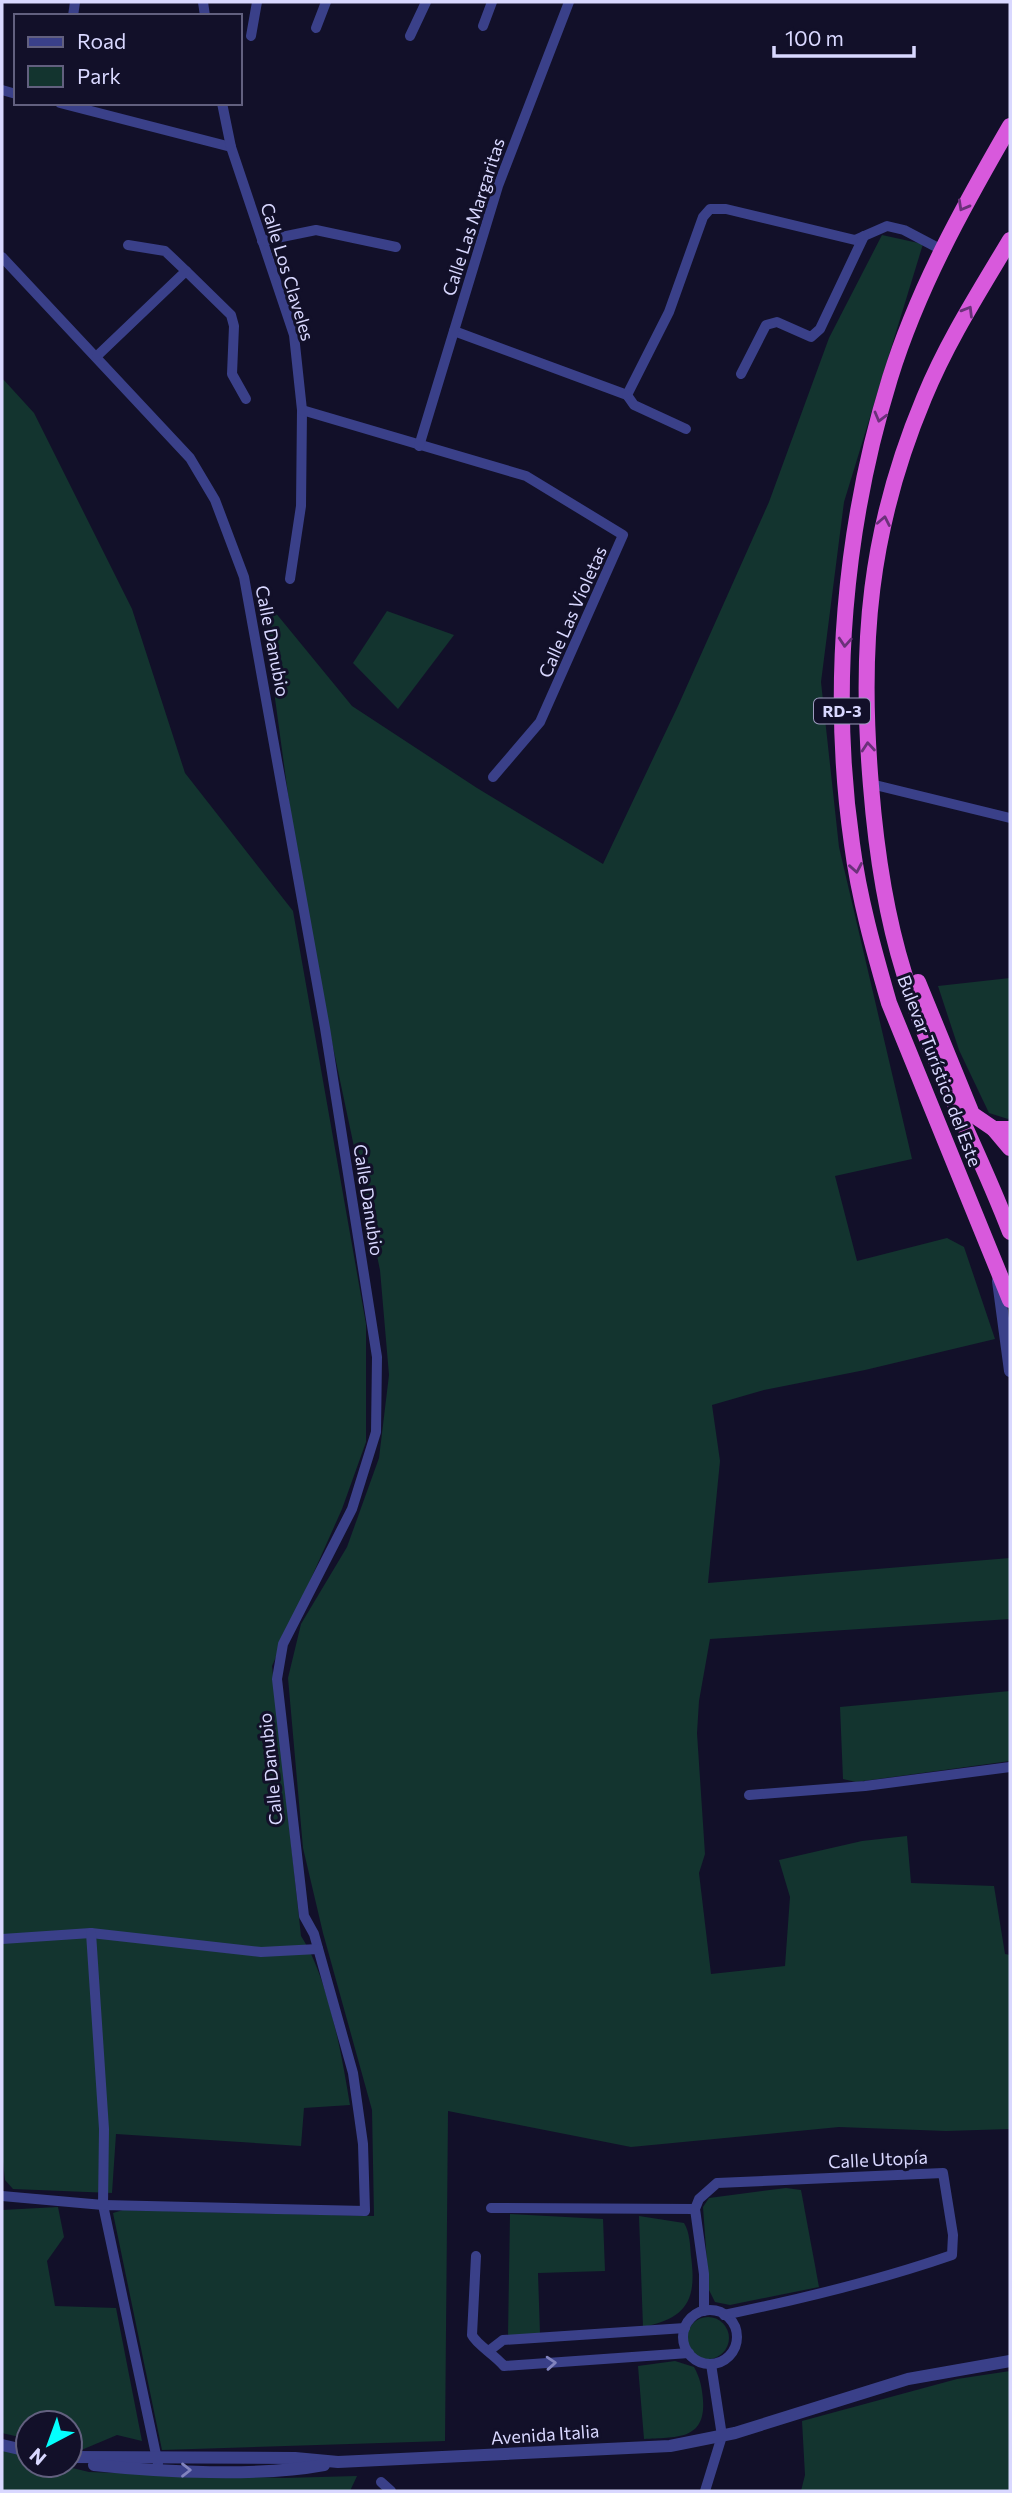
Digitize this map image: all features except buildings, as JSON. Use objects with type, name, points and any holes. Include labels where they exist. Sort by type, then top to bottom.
[{"type":"highway","name":"Bulevar Turístico del Este","points":[[1010,126],[962,207],[890,378],[869,462],[850,574],[842,677],[842,732],[852,846],[874,952],[889,1003],[1010,1300]]},
{"type":"highway","points":[[987,166],[1010,147]]},
{"type":"highway","name":"Bulevar Turístico del Este","points":[[1010,240],[949,343],[924,398],[887,503],[865,643],[864,705],[876,842],[904,974],[952,1099],[1010,1232]]},
{"type":"highway","points":[[876,842],[892,880],[912,969],[972,1114],[1002,1129],[1010,1148]]},
{"type":"street","points":[[251,36],[257,2]]},
{"type":"street","points":[[316,28],[326,2]]},
{"type":"street","points":[[411,36],[426,2]]},
{"type":"street","points":[[483,26],[492,2]]},
{"type":"street","name":"Calle Las Margaritas","points":[[419,446],[498,186],[569,2]]},
{"type":"street","points":[[69,105],[231,147]]},
{"type":"street","name":"Calle Los Claveles","points":[[222,105],[231,147],[294,335],[302,410],[301,506],[290,579]]},
{"type":"street","points":[[628,395],[668,312],[703,218],[710,209],[726,209],[855,240],[887,226],[904,230],[942,250]]},
{"type":"street","points":[[262,241],[316,230],[396,247]]},
{"type":"street","points":[[741,374],[766,325],[777,323],[811,337],[820,329],[864,236]]},
{"type":"street","points":[[128,245],[165,251],[231,315],[234,326],[232,374],[246,399]]},
{"type":"street","name":"Calle Danubio","points":[[2,257],[190,458],[215,500],[244,576],[325,1028],[377,1357],[376,1432],[352,1509],[283,1644],[277,1679],[304,1916],[318,1949],[352,2073],[363,2144],[365,2211],[103,2205]]},
{"type":"street","points":[[97,356],[187,271]]},
{"type":"street","points":[[454,331],[628,395],[634,405],[686,429]]},
{"type":"street","name":"Calle Las Violetas","points":[[302,410],[526,476],[623,535],[540,722],[494,777]]},
{"type":"street","points":[[871,784],[1010,818]]},
{"type":"street","points":[[995,1260],[1010,1371]]},
{"type":"street","points":[[748,1795],[865,1786],[1010,1767]]},
{"type":"street","points":[[2,1939],[91,1933],[261,1952],[318,1949]]},
{"type":"street","points":[[91,1933],[104,2129],[103,2205],[158,2464]]},
{"type":"street","name":"Calle Utopía","points":[[695,2210],[699,2199],[717,2183],[943,2173],[953,2235],[952,2255],[898,2274],[815,2297],[724,2315]]},
{"type":"street","points":[[2,2196],[103,2205]]},
{"type":"street","points":[[491,2208],[695,2210],[704,2274],[704,2311]]},
{"type":"street","points":[[476,2256],[472,2335],[479,2345],[490,2350],[504,2366],[689,2353]]},
{"type":"street","points":[[704,2311],[724,2315],[735,2328],[735,2346],[724,2360],[711,2364],[698,2361],[689,2353],[683,2340],[685,2328],[692,2317],[704,2311]]},
{"type":"street","points":[[490,2350],[503,2340],[685,2328]]},
{"type":"street","name":"Avenida Italia","points":[[84,2462],[96,2465],[158,2464],[294,2469],[338,2462],[670,2446],[722,2437],[908,2379],[1010,2361]]},
{"type":"street","points":[[705,2491],[722,2437],[711,2364]]},
{"type":"street","points":[[381,2482],[391,2491]]},
{"type":"green space","points":[[882,235],[923,244],[844,502],[821,682],[839,847],[912,1159],[835,1176],[857,1261],[947,1238],[964,1247],[995,1339],[865,1370],[764,1390],[712,1405],[720,1461],[708,1583],[1010,1558],[1010,1619],[710,1639],[699,1701],[697,1733],[705,1854],[699,1873],[711,1974],[785,1966],[790,1897],[779,1860],[862,1841],[907,1836],[911,1883],[994,1886],[1005,1954],[1010,1955],[1010,2129],[946,2131],[839,2127],[631,2147],[448,2111],[445,2441],[162,2450],[113,2213],[123,2210],[374,2216],[372,2110],[323,1933],[303,1848],[288,1678],[301,1624],[347,1547],[379,1458],[389,1375],[380,1270],[303,905],[261,595],[352,706],[477,788],[603,864],[678,706],[769,502],[829,338]]},
{"type":"green space","points":[[2,378],[34,413],[132,609],[185,773],[293,911],[366,1324],[366,1442],[342,1509],[272,1666],[301,1936],[311,1953],[326,1995],[350,2105],[304,2108],[301,2146],[116,2134],[112,2193],[13,2189],[5,2180],[2,2153]]},
{"type":"green space","points":[[387,611],[454,635],[398,709],[353,663]]},
{"type":"green space","points":[[1010,978],[1008,1119],[989,1113],[959,1050],[938,986]]},
{"type":"green space","points":[[1010,1691],[1010,1761],[856,1782],[843,1779],[840,1707]]},
{"type":"green space","points":[[786,2188],[801,2190],[819,2287],[730,2305],[715,2302],[709,2290],[703,2207],[709,2198]]},
{"type":"green space","points":[[58,2207],[64,2237],[47,2261],[55,2306],[116,2308],[142,2441],[117,2435],[84,2449],[84,2409],[14,2409],[14,2436],[2,2433],[2,2210]]},
{"type":"green space","points":[[510,2214],[603,2219],[605,2271],[538,2273],[540,2334],[508,2336]]},
{"type":"green space","points":[[639,2216],[684,2223],[689,2239],[692,2271],[692,2284],[686,2305],[670,2318],[643,2327]]},
{"type":"green space","points":[[708,2317],[723,2323],[729,2338],[723,2353],[708,2359],[693,2353],[687,2338],[693,2323]]},
{"type":"green space","points":[[675,2361],[694,2367],[701,2387],[703,2413],[694,2430],[686,2434],[644,2439],[638,2366]]},
{"type":"green space","points":[[1010,2371],[1010,2491],[801,2491],[805,2475],[802,2421],[957,2379]]},
{"type":"green space","points":[[2,2450],[14,2453],[14,2479],[84,2479],[84,2471],[283,2478],[357,2476],[350,2491],[2,2491]]}]
